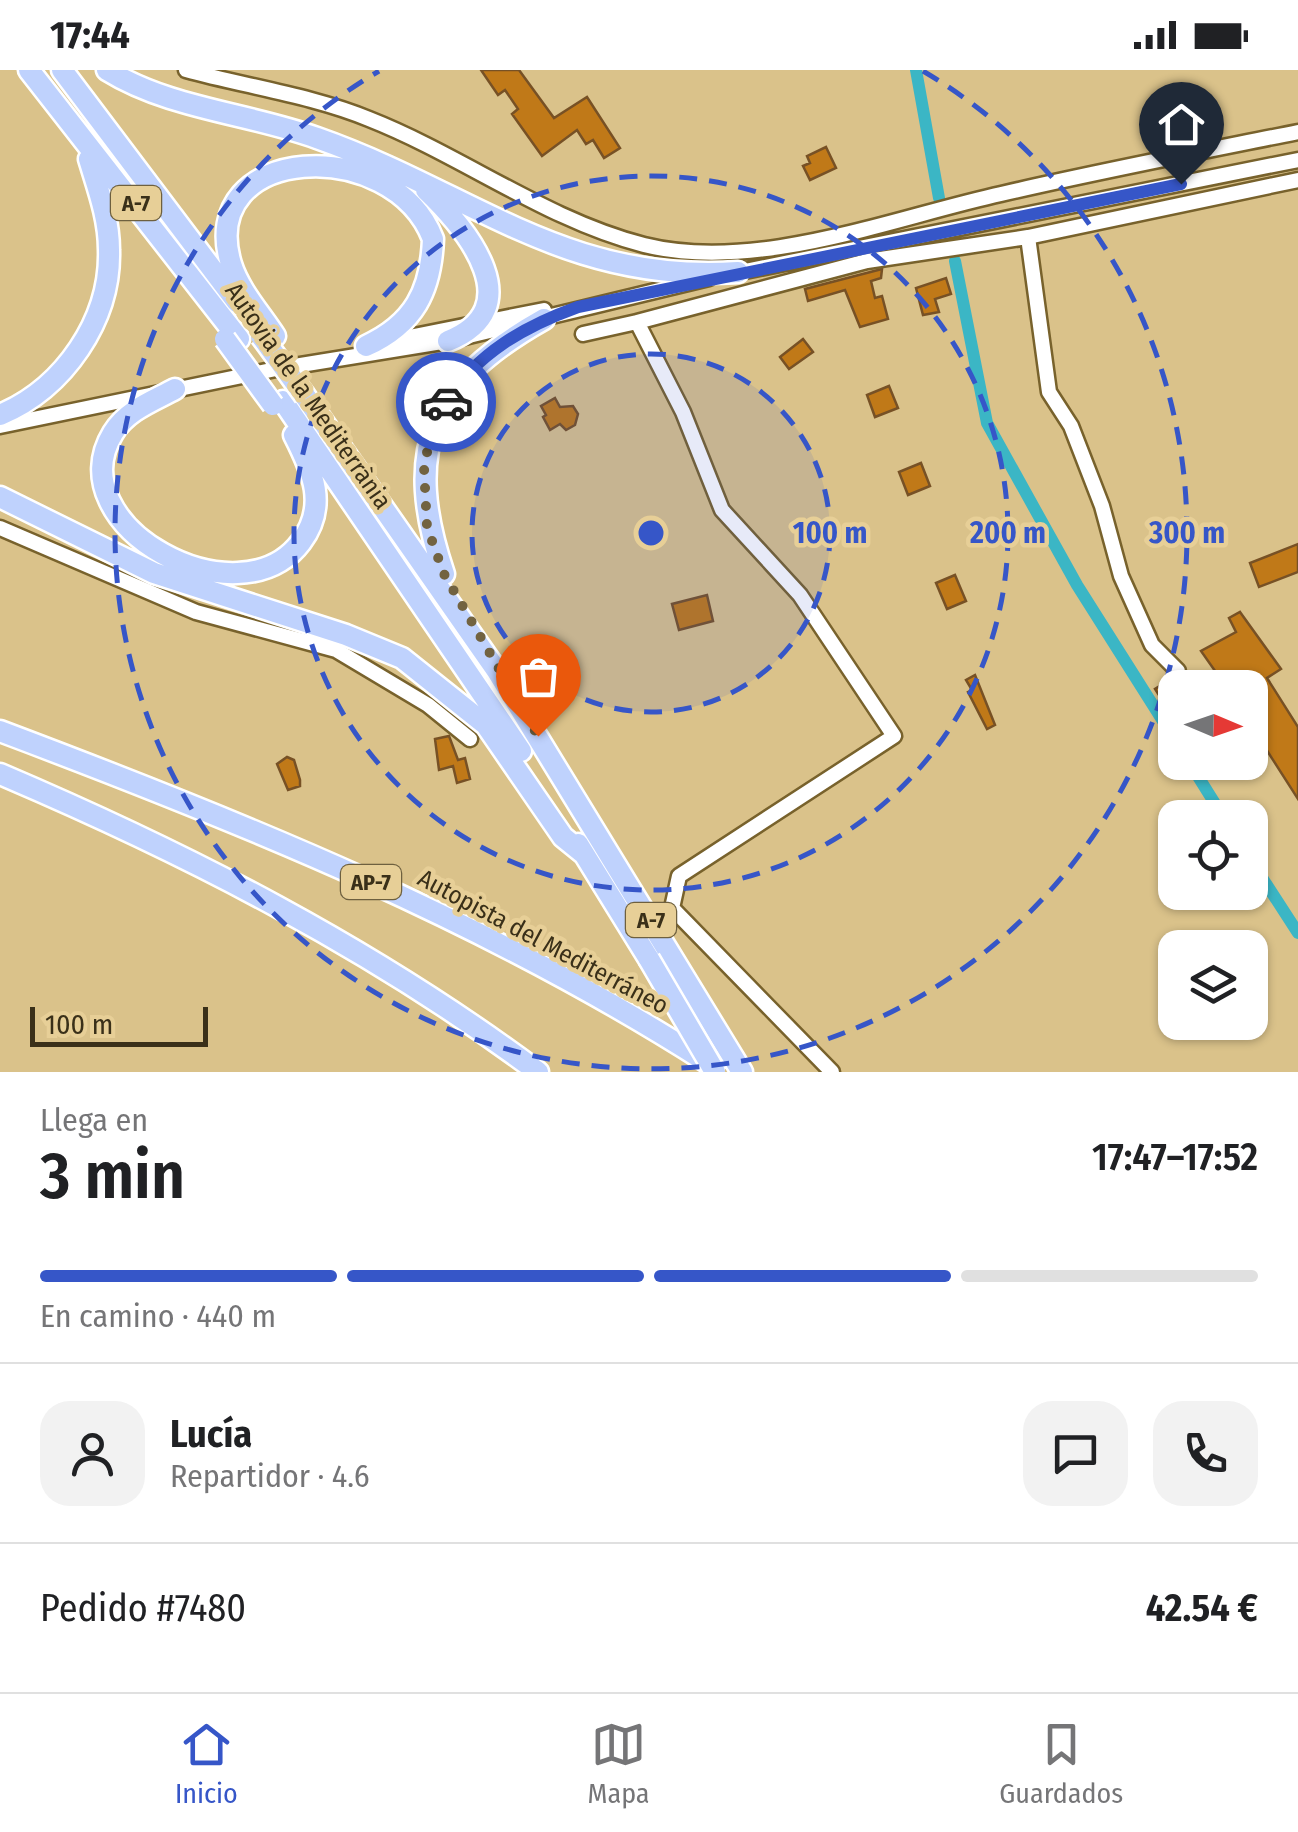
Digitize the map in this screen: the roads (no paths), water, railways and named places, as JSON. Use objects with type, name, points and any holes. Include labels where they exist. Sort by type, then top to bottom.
[{"type":"highway","name":"Autovia de la Mediterrània","points":[[29,70],[232,339],[509,732],[715,1072]]},
{"type":"highway","name":"Autovia de la Mediterrània","points":[[62,70],[310,395],[497,671],[742,1072]]},
{"type":"highway","points":[[108,70],[151,92],[312,136],[408,174],[574,254],[642,270],[694,275],[738,272]]},
{"type":"highway","points":[[57,104],[89,159],[232,339]]},
{"type":"highway","points":[[0,415],[40,392],[57,376],[99,312],[110,249],[104,207],[89,159]]},
{"type":"highway","points":[[268,336],[236,278],[228,248],[230,219],[258,179],[299,165],[329,165],[387,186],[412,204],[433,239],[421,303],[399,328],[366,346]]},
{"type":"highway","points":[[408,174],[453,216],[470,240],[488,289],[486,313],[474,331],[448,342]]},
{"type":"highway","points":[[444,574],[423,503],[430,438],[450,396],[480,360],[544,319]]},
{"type":"highway","points":[[175,388],[142,405],[113,433],[102,474],[105,492],[128,526],[150,546],[194,568],[230,573],[261,570],[294,550],[314,520],[317,502],[312,473],[278,403]]},
{"type":"highway","points":[[310,395],[444,574],[486,640],[497,671]]},
{"type":"highway","points":[[0,497],[154,573],[346,635],[402,658],[486,725],[563,837],[584,854]]},
{"type":"highway","name":"Autopista del Mediterráneo","points":[[0,731],[282,840],[445,916],[621,1006],[724,1072]]},
{"type":"highway","name":"AP-7","points":[[0,774],[180,854],[274,904],[392,970],[538,1072]]},
{"type":"street","points":[[186,70],[366,117],[444,153],[575,223],[648,246],[682,248],[768,249],[797,244],[997,194],[1298,132]]},
{"type":"street","points":[[276,369],[366,346],[578,307],[1298,160]]},
{"type":"street","points":[[584,334],[867,260],[1028,237],[1298,180]]},
{"type":"street","points":[[1028,237],[1048,392],[1070,426],[1102,506],[1120,576],[1152,645],[1177,670]]},
{"type":"street","points":[[0,426],[276,369],[448,342],[578,307]]},
{"type":"street","points":[[638,322],[684,412],[722,510],[800,594],[894,736],[680,876],[672,908],[832,1072]]},
{"type":"street","points":[[0,528],[196,612],[336,650],[428,705],[470,739]]},
{"type":"waterway","points":[[916,70],[939,198]]},
{"type":"waterway","points":[[955,261],[987,423],[1077,585],[1158,713]]},
{"type":"waterway","points":[[1200,780],[1213,800]]},
{"type":"waterway","points":[[1268,887],[1298,933]]}]
